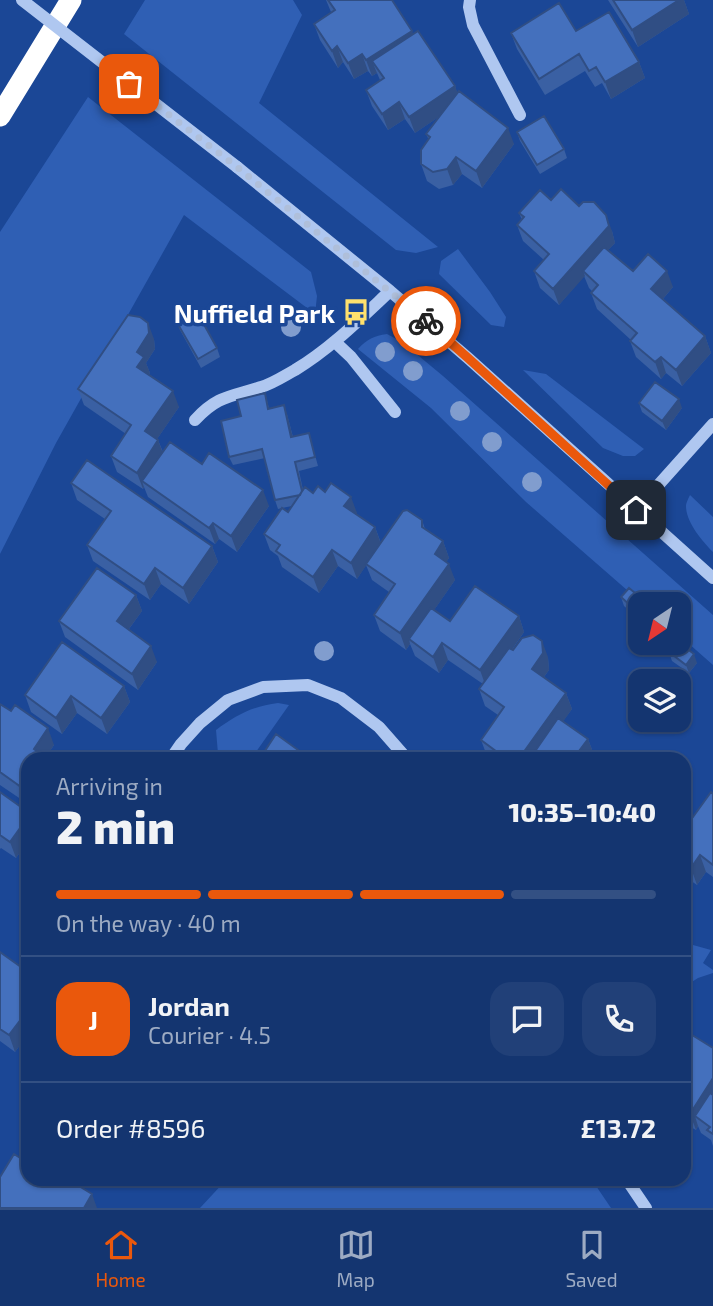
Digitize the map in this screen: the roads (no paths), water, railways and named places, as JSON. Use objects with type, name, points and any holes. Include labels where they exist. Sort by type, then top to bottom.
[{"type":"highway","points":[[0,116],[71,0]]},
{"type":"street","points":[[22,0],[237,167],[390,291],[713,579]]},
{"type":"street","points":[[470,0],[473,25],[520,115]]},
{"type":"street","points":[[195,420],[216,401],[264,386],[297,369],[335,342],[390,291]]},
{"type":"street","points":[[335,342],[351,357],[395,412]]},
{"type":"street","points":[[636,510],[713,424]]},
{"type":"street","points":[[176,752],[200,723],[228,701],[263,687],[308,685],[341,698],[379,727],[401,752]]},
{"type":"street","points":[[631,1186],[646,1208]]},
{"type":"place","name":"Nuffield Park","points":[[356,312]]}]
